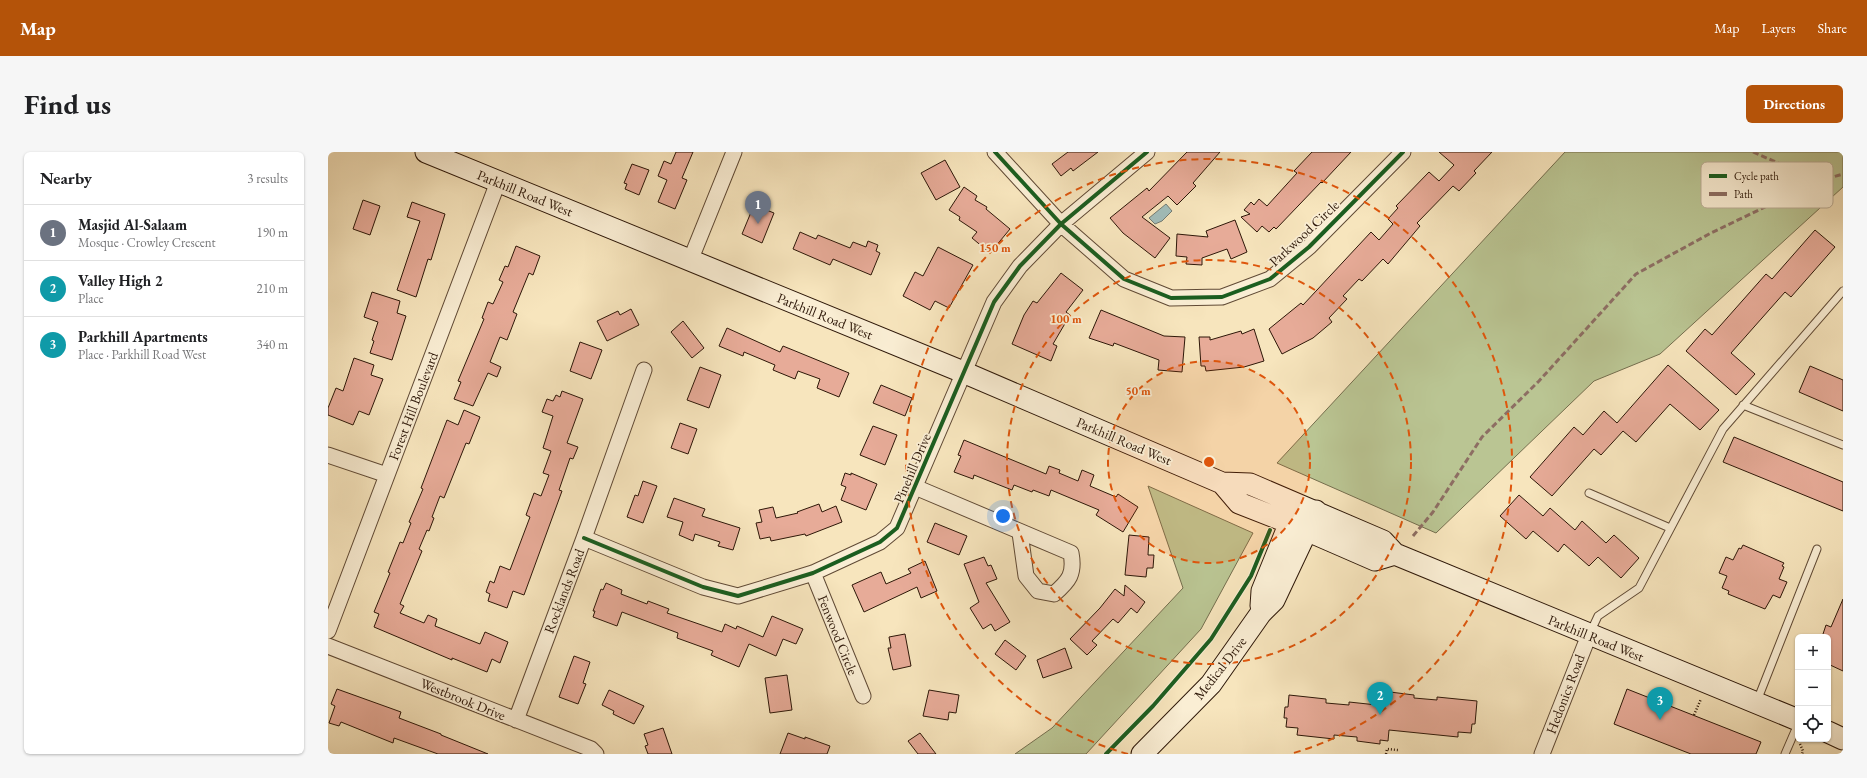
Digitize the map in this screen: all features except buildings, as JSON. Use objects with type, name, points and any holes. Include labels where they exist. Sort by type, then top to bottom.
[{"type":"main road","name":"Parkhill Road West","points":[[426,152],[963,372],[1222,483],[1250,484],[1307,507],[1383,540],[1395,554],[1795,719]]},
{"type":"main road","name":"Parkhill Road West","points":[[1222,483],[1239,503],[1375,560],[1395,554]]},
{"type":"main road","name":"Medical Drive","points":[[1142,754],[1210,684],[1261,613],[1274,600],[1307,507]]},
{"type":"main road","points":[[1831,733],[1843,738]]},
{"type":"street","points":[[690,261],[734,152]]},
{"type":"street","name":"Parkwood Circle","points":[[995,152],[1061,224],[1124,279],[1171,298],[1222,297],[1270,279],[1309,247],[1403,152]]},
{"type":"street","name":"Pinehill Drive","points":[[584,538],[703,587],[738,596],[813,573],[880,542],[897,528],[916,487],[963,372],[994,302],[1020,266],[1061,224],[1147,152]]},
{"type":"street","name":"Forest Hill Boulevard","points":[[328,631],[498,182]]},
{"type":"street","name":"Rocklands Road","points":[[516,720],[584,538],[644,370]]},
{"type":"street","points":[[328,455],[387,475]]},
{"type":"street","points":[[916,487],[1020,533]]},
{"type":"street","name":"Fenwood Circle","points":[[813,573],[863,696]]},
{"type":"street","name":"Hedonics Road","points":[[1542,754],[1589,635]]},
{"type":"street","name":"Westbrook Drive","points":[[328,646],[592,749],[596,754]]},
{"type":"lane","points":[[1589,635],[1598,616],[1639,588],[1723,429],[1843,291]]},
{"type":"lane","points":[[1743,405],[1843,445]]},
{"type":"lane","points":[[1589,493],[1670,528]]},
{"type":"lane","points":[[1756,703],[1817,549]]},
{"type":"lane","points":[[1785,754],[1795,731]]},
{"type":"path","points":[[1694,716],[1701,699]]},
{"type":"path","points":[[1800,745],[1803,751],[1802,754]]},
{"type":"path","points":[[1386,754],[1387,749],[1398,750]]},
{"type":"green space","points":[[1565,152],[1843,152],[1843,187],[1833,196],[1833,162],[1701,162],[1701,208],[1820,208],[1660,354],[1594,381],[1436,533],[1277,463]]},
{"type":"green space","points":[[1148,486],[1253,533],[1201,629],[1086,754],[1015,754],[1052,728],[1183,588]]},
{"type":"water","points":[[1166,204],[1172,211],[1162,221],[1155,224],[1149,218]]},
{"type":"marked path","points":[[1753,152],[1776,162]]},
{"type":"marked path","points":[[1833,177],[1843,174]]},
{"type":"marked path","points":[[1413,536],[1433,512],[1482,437],[1539,381],[1636,274],[1711,233],[1763,208]]},
{"type":"cycle path","points":[[995,152],[1061,224],[1124,279],[1171,298],[1222,297],[1270,279],[1309,247],[1403,152]]},
{"type":"cycle path","points":[[584,538],[703,587],[738,596],[813,573],[880,542],[897,528],[994,302],[1020,266],[1061,224],[1147,152]]},
{"type":"cycle path","points":[[1106,754],[1153,706],[1211,639],[1251,576],[1270,530]]},
{"type":"place","name":"Masjid Al-Salaam","points":[[758,224]]},
{"type":"place","name":"Valley High 2","points":[[1380,715]]},
{"type":"place","name":"Parkhill Apartments","points":[[1660,720]]}]
